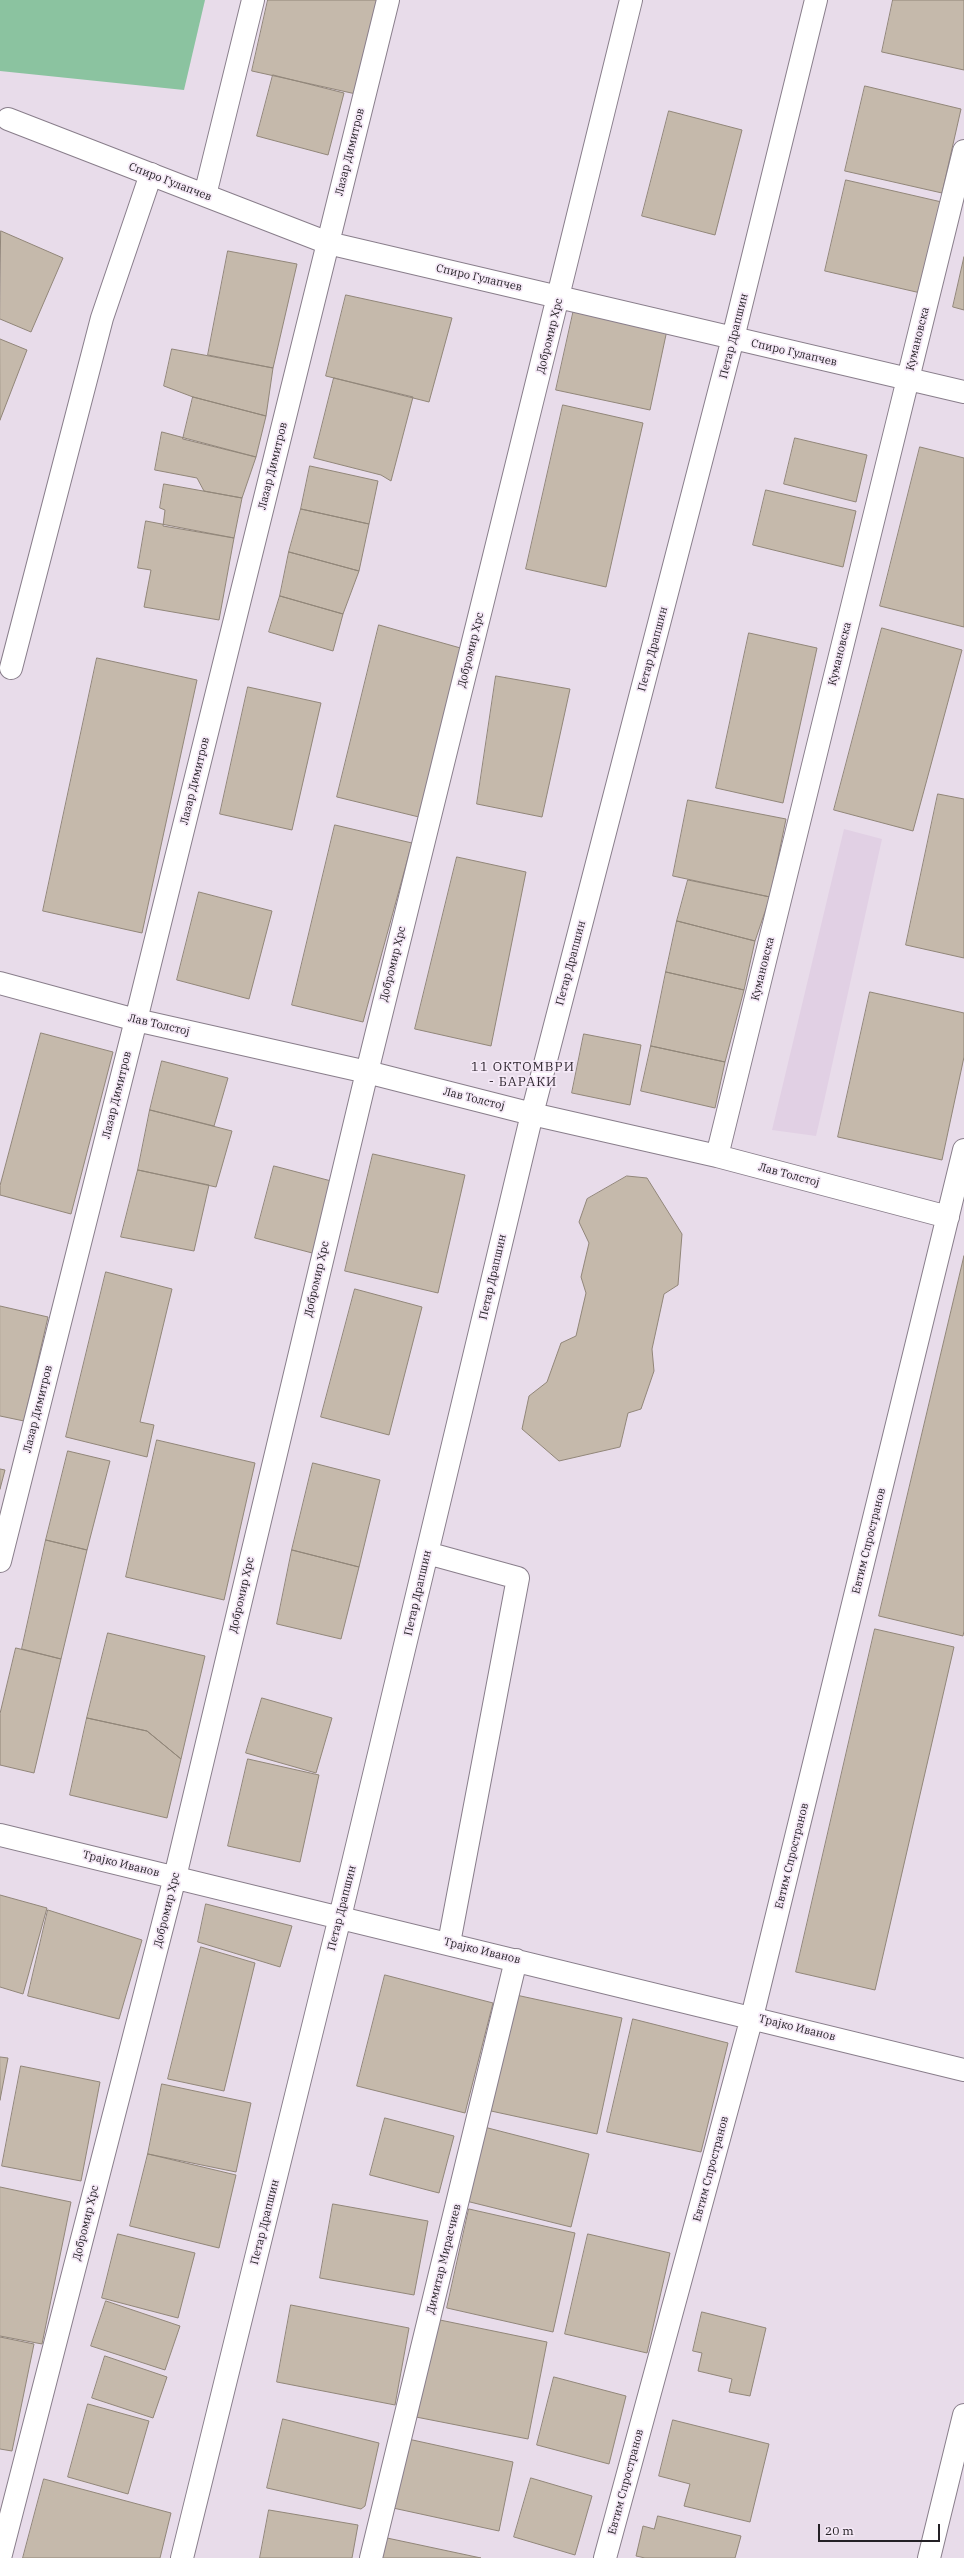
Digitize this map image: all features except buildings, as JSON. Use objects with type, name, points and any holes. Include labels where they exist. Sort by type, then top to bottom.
[{"type":"street","points":[[205,195],[252,0]]},
{"type":"street","name":"Лазар Димитров","points":[[0,1561],[136,1020],[388,0]]},
{"type":"street","name":"Добромир Хрс","points":[[0,2558],[175,1877],[367,1072],[631,0]]},
{"type":"street","name":"Петар Драпшин","points":[[182,2558],[340,1917],[532,1114],[733,338],[816,0]]},
{"type":"street","name":"Спиро Гулапчев","points":[[8,119],[328,243],[964,392]]},
{"type":"street","name":"Кумановска","points":[[717,1156],[964,152]]},
{"type":"street","points":[[10,668],[102,318],[151,174]]},
{"type":"street","name":"Лав Толстој","points":[[0,983],[136,1020],[367,1072],[532,1114],[717,1156],[948,1217]]},
{"type":"street","name":"Евтим Спространов","points":[[605,2558],[752,2017],[964,1150]]},
{"type":"street","points":[[427,1553],[518,1578],[449,1943]]},
{"type":"street","name":"Трајко Иванов","points":[[0,1835],[449,1943],[964,2070]]},
{"type":"street","name":"Димитар Мирасчиев","points":[[371,2558],[516,1960]]},
{"type":"street","points":[[929,2558],[964,2415]]},
{"type":"shaded area","points":[[844,829],[882,839],[816,1136],[772,1130]]},
{"type":"green space","points":[[0,0],[205,0],[184,90],[0,71]]},
{"type":"district","name":"11 ОКТОМВРИ - БАРАКИ","points":[[523,1074]]}]
